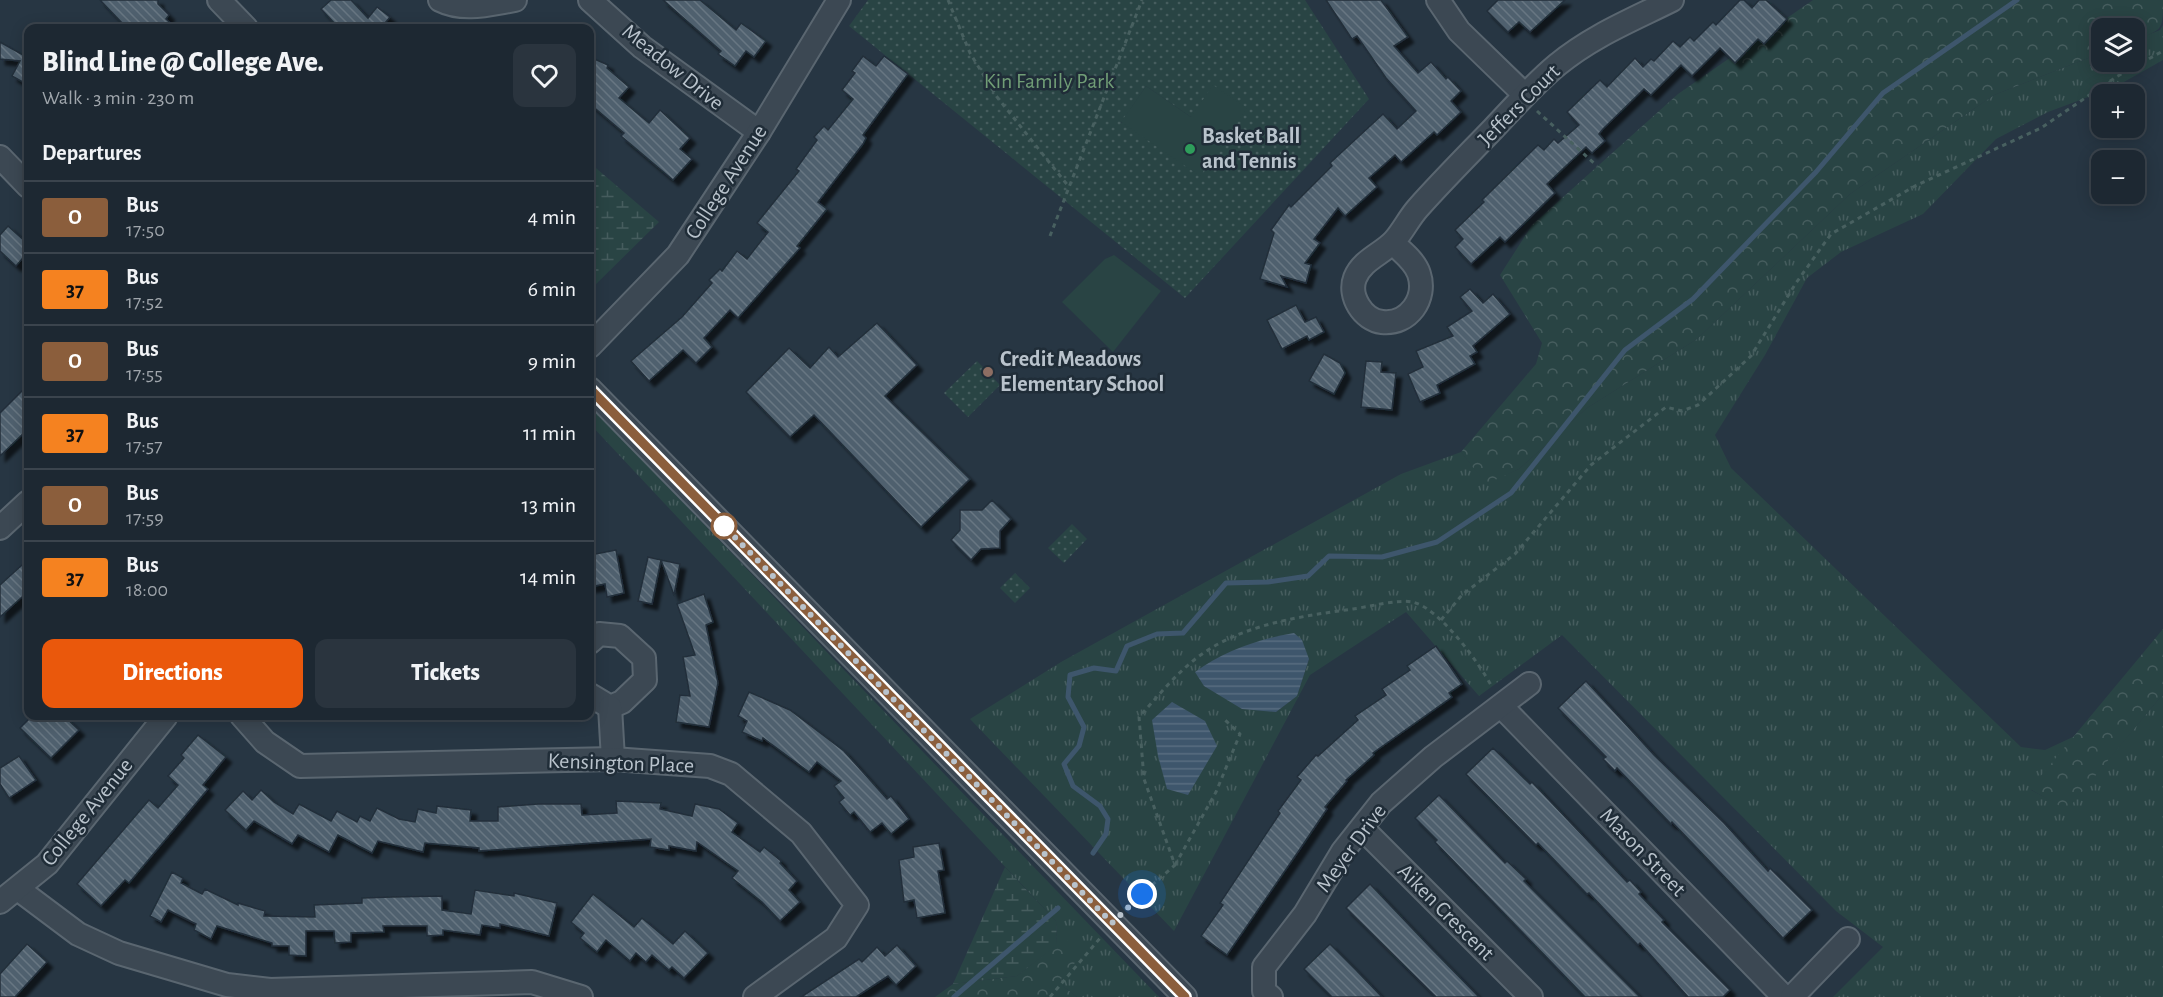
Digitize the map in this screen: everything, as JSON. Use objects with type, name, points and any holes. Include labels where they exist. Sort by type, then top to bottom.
[{"type":"street","points":[[219,0],[242,24]]},
{"type":"street","points":[[440,0],[455,6],[473,7],[515,0]]},
{"type":"street","name":"Meadow Drive","points":[[590,0],[642,47],[759,132]]},
{"type":"street","name":"College Avenue","points":[[594,342],[678,255],[759,132],[839,0]]},
{"type":"street","points":[[1438,0],[1459,31],[1524,97]]},
{"type":"street","name":"Jeffers Court","points":[[1393,243],[1417,210],[1524,97],[1575,52],[1612,28],[1672,0]]},
{"type":"street","points":[[0,157],[24,182]]},
{"type":"street","points":[[594,393],[1185,997]]},
{"type":"street","points":[[0,528],[24,506]]},
{"type":"street","points":[[594,638],[599,634],[620,636],[644,658],[645,680],[621,702],[610,707]]},
{"type":"street","name":"Meyer Drive","points":[[1268,994],[1264,967],[1305,914],[1343,851],[1381,802],[1433,757],[1529,684]]},
{"type":"street","points":[[594,698],[610,707]]},
{"type":"street","name":"Mason Street","points":[[1501,706],[1784,997]]},
{"type":"street","points":[[610,707],[614,759]]},
{"type":"street","name":"College Avenue","points":[[9,896],[47,864],[163,720]]},
{"type":"street","name":"Kensington Place","points":[[246,720],[265,742],[300,766],[614,759],[710,766],[731,774],[801,833],[857,905],[836,938],[754,997]]},
{"type":"street","name":"Aiken Crescent","points":[[1362,828],[1531,997]]},
{"type":"street","points":[[9,896],[78,934],[119,953],[226,985],[270,990],[532,982],[581,997]]},
{"type":"street","points":[[1792,997],[1848,939]]},
{"type":"path","points":[[948,0],[970,53],[997,97],[1069,188]]},
{"type":"path","points":[[1050,236],[1143,0]]},
{"type":"path","points":[[1441,620],[1462,595],[1515,554],[1591,465],[1666,407],[1682,411],[1698,405],[1738,369],[1751,356],[1796,283],[1831,234],[1915,186],[2041,128],[2116,77],[2163,51]]},
{"type":"path","points":[[1524,97],[1597,166]]},
{"type":"path","points":[[1175,864],[1144,779],[1139,717],[1172,680],[1208,650],[1255,628],[1304,615],[1412,602],[1441,620],[1484,672],[1501,706]]},
{"type":"path","points":[[1050,997],[1112,923],[1175,864],[1216,792],[1240,734],[1224,719]]},
{"type":"green space","name":"Kin Family Park","points":[[868,0],[1305,0],[1369,99],[1185,298],[849,26]],"holes":[[[1146,86],[1191,117],[1121,123]]]},
{"type":"green space","points":[[1813,0],[2163,0],[2160,28],[2145,36],[2145,18],[2091,18],[2091,57],[1994,95],[1850,194],[1697,339],[1587,408],[1519,469],[1486,484],[1461,452],[1536,364],[1542,343],[1500,275],[1532,225],[1678,94]]},
{"type":"green space","points":[[2163,25],[2163,60],[2145,70],[2145,36],[2160,30]]},
{"type":"green space","points":[[2091,57],[2091,72],[2142,72],[2120,84],[2091,84],[2091,96],[2048,112],[1996,139],[1923,214],[1841,252],[1807,278],[1765,355],[1715,435],[1731,468],[2021,747],[2045,750],[2075,736],[2031,790],[2067,809],[2163,694],[2163,997],[1833,997],[1883,947],[1836,911],[1562,635],[1479,696],[1406,612],[1310,675],[1174,931],[970,719],[1061,662],[1401,474],[1461,452],[1486,483],[1519,469],[1587,408],[1697,339],[1850,194],[1994,95]],"holes":[[[1309,659],[1297,696],[1276,712],[1221,695],[1204,686]]]},
{"type":"green space","name":"Basket Ball and Tennis","points":[[1213,85],[1247,108],[1200,176],[1121,122],[1146,86],[1191,117]]},
{"type":"green space","points":[[594,166],[659,222],[594,286]]},
{"type":"green space","points":[[1114,255],[1161,291],[1113,352],[1062,302],[1105,259]]},
{"type":"green space","points":[[977,361],[1000,385],[968,417],[944,393]]},
{"type":"green space","points":[[594,410],[1159,997],[1077,997],[1064,987],[1061,979],[1065,939],[1057,945],[1056,921],[594,428]]},
{"type":"green space","points":[[1072,524],[1087,539],[1064,563],[1048,548]]},
{"type":"green space","points":[[1015,573],[1030,588],[1015,603],[1000,588]]},
{"type":"green space","points":[[2163,629],[2163,694],[2067,810],[2030,789]]},
{"type":"green space","points":[[1005,867],[1056,921],[1057,945],[1017,976],[953,984]]},
{"type":"green space","points":[[1065,938],[1080,957],[1061,979],[1064,987],[1077,997],[935,997],[953,984],[1017,976]]},
{"type":"water","points":[[1294,633],[1302,640],[1309,659],[1297,696],[1276,712],[1242,709],[1204,686],[1195,672],[1242,647]]},
{"type":"water","points":[[1172,702],[1205,721],[1217,746],[1188,795],[1167,789],[1158,756],[1152,720]]},
{"type":"building","points":[[100,0],[158,0],[158,4],[169,15],[166,19],[172,24],[123,24]]},
{"type":"building","points":[[331,0],[351,0],[368,18],[377,7],[390,17],[384,24],[335,24],[321,9]]},
{"type":"building","points":[[663,0],[700,0],[736,30],[741,23],[766,41],[754,57],[746,51],[735,66],[718,54],[721,51]]},
{"type":"building","points":[[1326,0],[1381,0],[1408,37],[1394,46],[1418,73],[1431,62],[1446,79],[1448,77],[1461,91],[1451,101],[1461,112],[1437,135],[1434,132],[1401,162],[1395,155],[1369,178],[1377,187],[1345,216],[1338,208],[1314,239],[1320,243],[1305,263],[1311,265],[1306,283],[1281,276],[1287,287],[1260,279],[1274,233],[1271,230],[1289,205],[1291,207],[1332,166],[1330,163],[1383,114],[1397,129],[1416,111],[1386,78],[1357,36],[1352,39]]},
{"type":"building","points":[[1498,0],[1565,0],[1530,32],[1519,22],[1508,32],[1487,11]]},
{"type":"building","points":[[1740,0],[1744,0],[1752,8],[1759,0],[1766,0],[1787,19],[1764,44],[1758,39],[1735,63],[1720,48],[1692,76],[1681,65],[1651,95],[1644,89],[1599,134],[1605,141],[1592,153],[1586,147],[1547,184],[1555,193],[1505,242],[1500,237],[1471,264],[1455,247],[1463,239],[1455,230],[1484,202],[1482,200],[1538,145],[1544,150],[1554,139],[1558,143],[1579,125],[1567,112],[1600,80],[1607,87],[1635,58],[1643,67],[1651,59],[1654,61],[1673,41],[1680,47],[1690,37],[1694,41],[1713,22],[1716,25]]},
{"type":"building","points":[[0,42],[23,55],[24,53],[24,83],[12,76],[20,61],[0,59]]},
{"type":"building","points":[[863,56],[876,66],[884,56],[908,74],[863,135],[866,138],[863,144],[818,202],[827,209],[797,246],[800,248],[738,318],[730,310],[704,338],[712,347],[696,363],[683,350],[649,381],[631,361],[682,317],[712,283],[709,280],[720,269],[722,271],[737,251],[747,259],[768,232],[757,223],[799,171],[796,169],[817,140],[814,137],[824,126],[828,130],[853,99],[842,90],[855,73],[852,71]]},
{"type":"building","points":[[594,59],[608,65],[607,68],[629,87],[619,98],[649,123],[660,110],[690,138],[680,149],[692,159],[673,180],[621,136],[624,133],[594,107]]},
{"type":"building","points":[[8,226],[24,240],[24,257],[16,266],[0,251],[0,235]]},
{"type":"building","points":[[1470,289],[1483,303],[1493,294],[1510,314],[1473,346],[1477,352],[1470,356],[1475,364],[1437,385],[1440,393],[1420,402],[1408,374],[1423,367],[1416,351],[1453,336],[1447,327],[1472,311],[1460,297]]},
{"type":"building","points":[[1296,305],[1305,322],[1316,317],[1324,332],[1309,340],[1307,336],[1282,349],[1267,320]]},
{"type":"building","points":[[877,323],[917,365],[885,396],[970,479],[921,527],[814,415],[790,437],[746,392],[789,348],[810,368],[829,347],[838,357]]},
{"type":"building","points":[[1324,354],[1340,363],[1345,373],[1334,394],[1309,381]]},
{"type":"building","points":[[1366,361],[1382,362],[1381,372],[1396,373],[1392,410],[1361,407]]},
{"type":"building","points":[[24,389],[24,433],[0,456],[0,413]]},
{"type":"building","points":[[992,500],[1011,519],[1000,531],[1000,548],[981,549],[971,560],[951,540],[960,530],[960,510],[982,510]]},
{"type":"building","points":[[616,550],[624,593],[607,597],[605,584],[594,586],[594,554]]},
{"type":"building","points":[[648,557],[661,560],[652,604],[638,601]]},
{"type":"building","points":[[661,560],[680,564],[674,595]]},
{"type":"building","points":[[22,565],[24,568],[24,599],[22,597],[0,617],[0,585]]},
{"type":"building","points":[[704,594],[713,622],[706,625],[718,683],[709,727],[676,722],[680,695],[690,696],[683,657],[695,655],[677,604]]},
{"type":"building","points":[[1436,646],[1462,684],[1449,693],[1452,697],[1373,753],[1374,755],[1346,780],[1325,807],[1327,809],[1227,955],[1201,936],[1223,905],[1220,903],[1280,813],[1278,811],[1301,780],[1297,777],[1316,755],[1318,756],[1358,720],[1355,716],[1386,695],[1382,689],[1410,670],[1407,666]]},
{"type":"building","points":[[1586,681],[1654,755],[1724,823],[1768,871],[1770,868],[1812,910],[1783,938],[1672,822],[1671,824],[1617,768],[1615,771],[1603,759],[1606,757],[1558,708]]},
{"type":"building","points":[[749,692],[790,710],[844,751],[887,799],[891,796],[909,819],[891,834],[882,823],[870,832],[854,812],[850,815],[839,802],[844,798],[834,786],[841,781],[817,762],[809,772],[763,738],[762,741],[742,732],[747,721],[738,716]]},
{"type":"building","points":[[28,720],[68,720],[79,730],[51,758],[20,728]]},
{"type":"building","points":[[198,735],[226,757],[203,785],[208,789],[129,883],[125,880],[101,906],[77,884],[149,800],[158,808],[178,785],[168,776],[184,758],[181,755]]},
{"type":"building","points":[[1493,748],[1530,784],[1532,782],[1627,882],[1630,880],[1641,892],[1639,894],[1664,920],[1662,922],[1730,990],[1723,997],[1688,997],[1640,943],[1638,945],[1589,893],[1587,894],[1538,843],[1536,845],[1466,774]]},
{"type":"building","points":[[19,756],[36,780],[9,798],[0,784],[0,768]]},
{"type":"building","points":[[261,790],[293,814],[299,804],[331,821],[337,811],[357,822],[360,816],[370,821],[377,808],[399,819],[415,822],[418,809],[436,813],[437,806],[471,810],[470,821],[498,821],[498,807],[581,804],[582,815],[617,813],[616,801],[661,803],[660,809],[692,816],[695,804],[719,809],[738,823],[732,832],[760,852],[764,847],[781,861],[780,863],[797,881],[789,890],[800,902],[780,921],[762,902],[732,878],[738,871],[697,842],[696,851],[669,846],[669,850],[650,847],[651,839],[479,851],[479,848],[425,843],[423,852],[378,841],[372,853],[338,835],[329,852],[298,835],[292,844],[254,821],[246,830],[225,810],[243,791],[252,800]]},
{"type":"building","points":[[1439,795],[1505,863],[1507,861],[1526,879],[1524,881],[1640,997],[1585,997],[1435,842],[1437,840],[1415,818]]},
{"type":"building","points":[[939,843],[944,870],[938,871],[945,913],[917,918],[914,900],[904,902],[899,860],[914,857],[913,847]]},
{"type":"building","points":[[172,872],[183,878],[181,883],[202,894],[205,889],[238,905],[238,903],[265,911],[264,916],[315,917],[314,905],[362,903],[362,898],[442,896],[442,910],[471,914],[475,890],[514,896],[514,893],[557,903],[549,936],[500,924],[500,928],[482,925],[480,935],[443,930],[443,935],[427,936],[427,926],[383,926],[384,932],[351,933],[351,942],[335,943],[334,931],[306,931],[306,956],[289,955],[289,946],[272,946],[272,943],[217,926],[211,939],[194,930],[196,924],[168,910],[161,922],[150,916]]},
{"type":"building","points":[[1370,884],[1479,997],[1436,997],[1346,908]]},
{"type":"building","points":[[593,894],[634,927],[642,918],[673,944],[685,931],[708,953],[684,978],[672,967],[669,970],[652,955],[646,962],[636,953],[630,961],[606,940],[597,952],[580,938],[584,933],[571,922]]},
{"type":"building","points":[[27,944],[47,962],[15,997],[0,997],[0,974]]},
{"type":"building","points":[[1330,944],[1382,997],[1332,997],[1304,969]]},
{"type":"building","points":[[897,945],[916,966],[896,985],[888,976],[856,997],[801,997],[859,959],[862,962],[877,947],[885,956]]},
{"type":"waterway","points":[[1093,853],[1106,834],[1108,819],[1100,806],[1073,786],[1064,764],[1079,746],[1084,727],[1068,697],[1070,675],[1094,668],[1116,671],[1127,646],[1157,634],[1183,633],[1226,583],[1268,582],[1308,576],[1329,556],[1382,557],[1437,542],[1511,493],[1625,350],[1693,299],[1816,172],[1883,93],[2017,0]]},
{"type":"waterway","points":[[954,997],[1058,908]]},
{"type":"bus line","name":"O","points":[[594,393],[1185,997]]},
{"type":"place","name":"Basket Ball and Tennis","points":[[1190,149]]},
{"type":"place","name":"Credit Meadows Elementary School","points":[[988,372]]},
{"type":"route","points":[[724,526],[722,524],[1112,923],[1142,894]]}]
